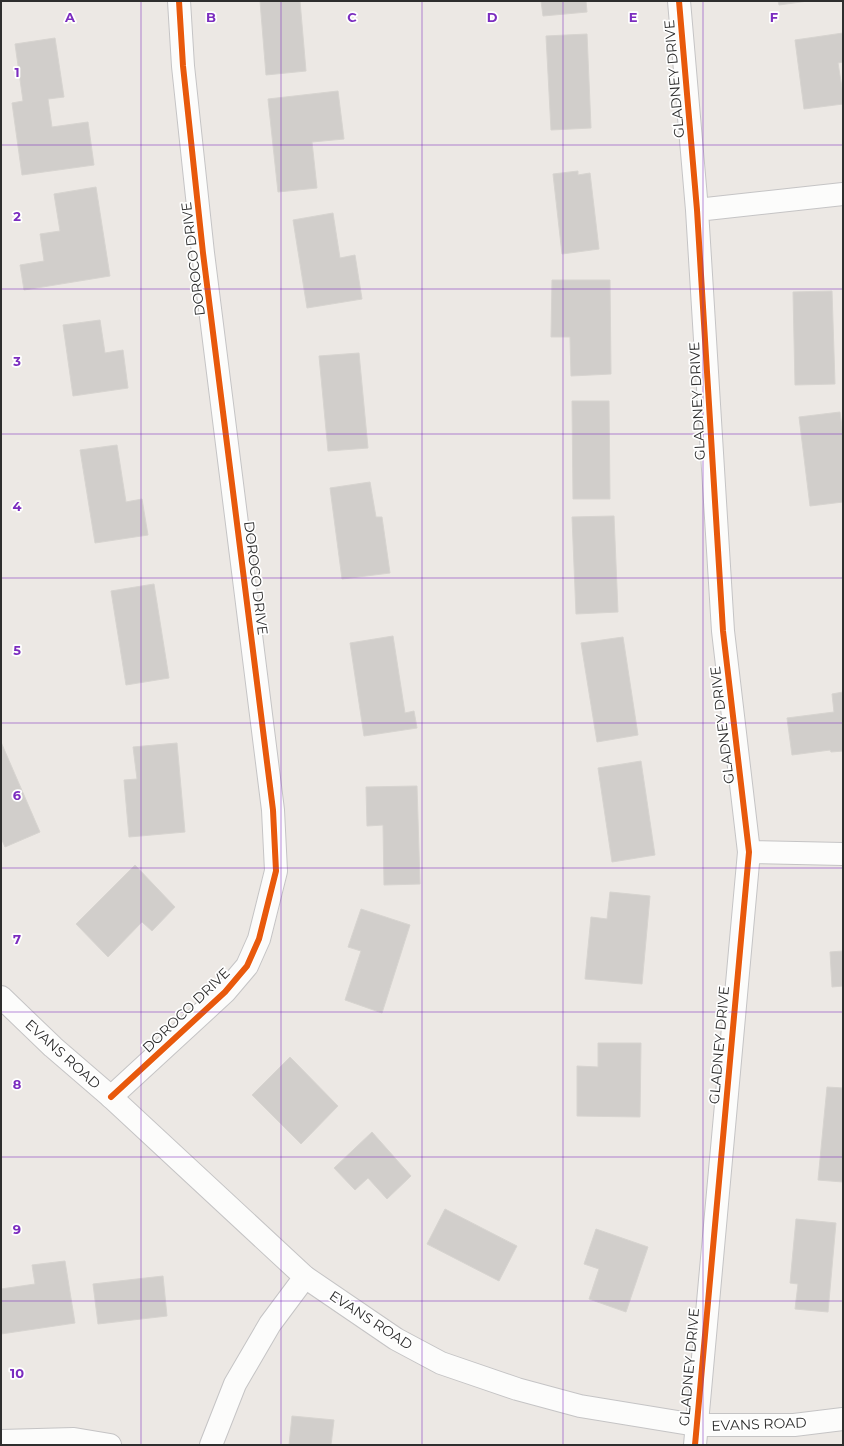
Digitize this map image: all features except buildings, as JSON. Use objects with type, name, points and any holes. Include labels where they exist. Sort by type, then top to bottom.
[{"type":"street","name":"DOROCO DRIVE","points":[[111,1097],[225,992],[247,966],[259,939],[276,871],[272,802],[203,253],[183,66],[179,1]]},
{"type":"street","name":"GLADNEY DRIVE","points":[[679,1],[697,210],[723,631],[749,852],[695,1435]]},
{"type":"street","points":[[697,210],[843,194]]},
{"type":"street","points":[[749,852],[843,854]]},
{"type":"street","name":"EVANS ROAD","points":[[1,997],[53,1048],[111,1097],[305,1277],[396,1339],[442,1363],[517,1388],[580,1406],[695,1435],[843,1419]]},
{"type":"street","points":[[211,1445],[235,1384],[270,1324],[305,1277]]},
{"type":"street","points":[[1,1441],[74,1439],[110,1445]]},
{"type":"cycle path","points":[[111,1097],[225,992],[247,966],[259,939],[276,871],[273,810],[203,253],[183,66],[179,1]]},
{"type":"cycle path","points":[[679,1],[697,210],[723,631],[749,852],[695,1445]]}]
